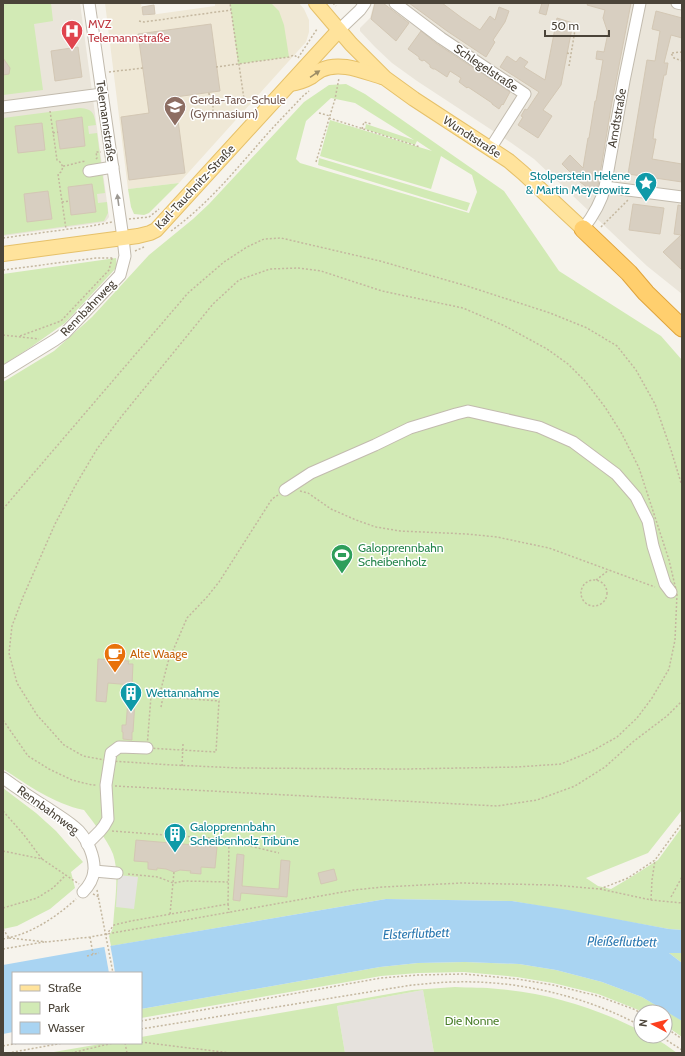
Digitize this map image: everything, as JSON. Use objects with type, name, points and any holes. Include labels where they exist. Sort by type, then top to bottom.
[{"type":"highway","name":"Wundtstraße","points":[[583,228],[682,328]]},
{"type":"highway","name":"Wundtstraße","points":[[629,273],[650,288],[682,318]]},
{"type":"highway","points":[[629,273],[653,308],[682,341]]},
{"type":"main road","name":"Wundtstraße","points":[[316,3],[356,50],[385,78],[414,99],[509,161],[583,228]]},
{"type":"main road","name":"Karl-Tauchnitz-Straße","points":[[3,254],[123,238],[145,234],[156,230],[339,30]]},
{"type":"main road","points":[[290,84],[301,82],[319,71],[334,66],[354,69],[385,78]]},
{"type":"street","name":"Telemannstraße","points":[[89,3],[123,238]]},
{"type":"street","points":[[339,30],[360,10],[365,3]]},
{"type":"street","name":"Schlegelstraße","points":[[395,3],[441,38],[525,94],[490,149]]},
{"type":"street","name":"Arndtstraße","points":[[583,228],[591,219],[603,198],[640,3]]},
{"type":"street","points":[[677,3],[682,4]]},
{"type":"street","points":[[3,107],[102,94]]},
{"type":"street","points":[[90,166],[113,167]]},
{"type":"street","points":[[605,187],[682,197]]},
{"type":"street","name":"Rennbahnweg","points":[[3,372],[65,333],[120,274],[125,256],[123,238]]},
{"type":"street","points":[[285,490],[311,473],[410,428],[468,411],[539,427],[574,442],[616,474],[636,497],[648,521],[653,546],[665,584],[677,594]]},
{"type":"street","points":[[87,844],[100,832],[108,819],[106,785],[111,753],[119,747],[147,748]]},
{"type":"street","name":"Rennbahnweg","points":[[3,778],[67,821],[78,831],[87,844],[92,857],[94,871]]},
{"type":"street","points":[[84,891],[93,876],[94,871],[122,873]]},
{"type":"path","points":[[202,104],[244,99],[230,3]]},
{"type":"path","points":[[333,3],[336,6]]},
{"type":"path","points":[[139,21],[144,22],[231,10]]},
{"type":"path","points":[[569,66],[576,24]]},
{"type":"path","points":[[298,57],[317,29]]},
{"type":"path","points":[[682,52],[671,53],[674,58],[682,61]]},
{"type":"path","points":[[567,53],[571,54]]},
{"type":"path","points":[[216,67],[289,57],[294,55]]},
{"type":"path","points":[[114,72],[143,68]]},
{"type":"path","points":[[316,162],[335,99],[339,77]]},
{"type":"path","points":[[203,117],[209,116],[213,111],[209,93]]},
{"type":"path","points":[[49,101],[56,160],[60,162],[62,166]]},
{"type":"path","points":[[319,113],[362,129],[420,147]]},
{"type":"path","points":[[362,129],[364,122],[371,124]]},
{"type":"path","points":[[53,133],[58,132]]},
{"type":"path","points":[[95,160],[97,158],[96,152],[110,150]]},
{"type":"path","points":[[62,166],[79,162],[90,166]]},
{"type":"path","points":[[62,166],[62,170],[58,174],[66,230]]},
{"type":"path","points":[[601,227],[630,198]]},
{"type":"path","points":[[62,202],[69,201]]},
{"type":"path","points":[[3,238],[149,217],[159,209]]},
{"type":"path","points":[[3,509],[188,293],[224,262],[247,246],[264,239],[281,238],[380,261],[467,286],[550,313],[587,328],[617,346],[636,370],[655,404],[682,486]]},
{"type":"path","points":[[20,336],[61,321],[109,270],[112,258]]},
{"type":"path","points":[[298,268],[321,271],[382,291],[463,308],[505,326],[547,349],[568,364],[585,381],[605,407],[622,434],[640,468],[669,560],[677,594],[675,640],[669,669],[652,698],[637,718],[617,737],[592,751],[561,764],[517,766],[405,769],[239,768],[182,766],[110,760],[83,756],[64,746],[37,715],[17,683],[9,653],[12,626],[55,524],[97,449],[121,417],[213,304],[239,280],[270,269],[298,268]]},
{"type":"path","points":[[3,335],[55,340]]},
{"type":"path","points":[[159,697],[168,662],[187,618],[219,582],[272,499],[285,490],[308,493],[331,509],[376,527],[400,531],[497,537],[549,548],[677,594]]},
{"type":"path","points":[[596,580],[600,581],[606,588],[606,596],[604,600],[597,605],[589,605],[582,600],[580,591],[584,584],[592,580],[596,580],[609,570]]},
{"type":"path","points":[[150,696],[163,697],[219,701],[216,752],[147,748],[150,696]]},
{"type":"path","points":[[161,707],[163,697]]},
{"type":"path","points":[[3,720],[28,756],[49,769],[72,780],[92,785],[497,806],[537,800],[575,786],[605,767],[634,741],[667,716],[682,701]]},
{"type":"path","points":[[182,744],[182,766]]},
{"type":"path","points":[[3,811],[42,859],[66,875],[84,891],[68,906],[42,924],[22,934],[3,939]]},
{"type":"path","points":[[600,889],[628,878],[655,860],[682,823]]},
{"type":"path","points":[[113,831],[220,839],[279,854]]},
{"type":"path","points":[[229,841],[229,913]]},
{"type":"path","points":[[3,851],[42,859]]},
{"type":"path","points":[[651,900],[655,860]]},
{"type":"path","points":[[170,914],[174,872]]},
{"type":"path","points":[[122,873],[158,878],[172,883],[185,881],[228,882]]},
{"type":"path","points":[[3,908],[37,898],[53,888],[66,875]]},
{"type":"path","points":[[671,897],[682,877]]},
{"type":"path","points":[[3,950],[47,942],[106,935],[354,890],[404,885],[503,883],[554,885],[600,889],[651,900],[682,903]]},
{"type":"path","points":[[99,897],[112,972]]},
{"type":"path","points":[[106,935],[114,925],[228,904]]},
{"type":"path","points":[[3,929],[9,938]]},
{"type":"path","points":[[90,937],[93,954]]},
{"type":"path","points":[[9,938],[47,942]]},
{"type":"path","points":[[87,956],[99,953]]},
{"type":"path","points":[[142,1020],[381,978],[418,974],[464,974],[517,979],[553,985],[598,996],[633,1009]]},
{"type":"path","points":[[142,1029],[412,985],[455,982],[499,984],[543,990],[585,1002],[633,1022]]},
{"type":"path","points":[[673,1033],[682,1039]]},
{"type":"path","points":[[142,1042],[230,1053]]},
{"type":"path","points":[[3,1046],[13,1044]]},
{"type":"path","points":[[8,1053],[58,1044]]},
{"type":"path","points":[[71,1053],[108,1044]]},
{"type":"path","points":[[673,1044],[682,1050]]},
{"type":"shaded area","points":[[3,3],[80,3],[109,217],[105,222],[3,236]]},
{"type":"shaded area","name":"Gerda-Taro-Schule (Gymnasium)","points":[[105,3],[141,3],[143,16],[215,6],[215,3],[299,3],[304,9],[309,20],[309,32],[306,42],[179,183],[128,189]]},
{"type":"shaded area","points":[[374,3],[682,3],[682,294],[647,266],[534,159],[417,81],[392,63],[375,47],[360,31],[360,28],[370,18]]},
{"type":"shaded area","points":[[118,875],[138,877],[134,909],[116,907]]},
{"type":"shaded area","points":[[423,990],[434,1053],[345,1053],[337,1006]]},
{"type":"green space","points":[[3,3],[51,3],[53,21],[34,24],[43,90],[3,95]]},
{"type":"green space","points":[[230,3],[271,3],[279,11],[284,25],[289,57],[238,64]]},
{"type":"green space","name":"Galopprennbahn Scheibenholz","points":[[346,84],[365,94],[504,191],[559,271],[661,336],[682,360],[682,810],[648,853],[586,878],[598,886],[611,889],[658,860],[682,827],[682,930],[669,929],[512,901],[386,899],[111,946],[109,936],[113,928],[116,871],[113,854],[107,842],[84,810],[52,799],[3,769],[3,382],[54,351],[92,317],[149,255],[209,204],[304,102],[329,85]],"holes":[[[331,98],[355,103],[414,140],[366,124],[365,129],[415,145],[417,141],[432,151],[330,120],[320,156],[431,189],[441,156],[472,175],[477,192],[469,213],[300,163],[296,159],[306,121]]]},
{"type":"green space","points":[[80,108],[88,109],[92,112],[96,125],[88,126],[89,134],[97,133],[105,193],[97,194],[98,203],[107,202],[108,213],[104,221],[3,235],[3,118]]},
{"type":"green space","points":[[319,158],[470,203],[467,211],[318,165]]},
{"type":"green space","points":[[179,183],[149,213],[144,215],[134,214],[131,207],[128,189]]},
{"type":"green space","points":[[116,258],[117,267],[65,323],[3,365],[3,274]]},
{"type":"green space","points":[[3,788],[36,813],[56,831],[83,862],[71,872],[75,888],[50,909],[17,926],[3,929]]},
{"type":"green space","points":[[669,953],[682,953],[682,963]]},
{"type":"green space","points":[[465,962],[519,964],[556,970],[602,982],[642,997],[654,1004],[633,1004],[633,1008],[598,994],[553,983],[517,977],[464,972],[418,973],[381,976],[142,1018],[142,1009],[380,967],[418,963]]},
{"type":"green space","name":"Die Nonne","points":[[455,987],[517,991],[572,1003],[607,1015],[633,1027],[633,1044],[664,1044],[677,1053],[434,1053],[423,990],[337,1006],[345,1053],[48,1053],[100,1044],[142,1044],[142,1037],[412,990]]},
{"type":"green space","points":[[673,1015],[682,1021],[682,1037],[673,1031]]},
{"type":"water","points":[[386,899],[512,901],[669,929],[682,930],[682,953],[669,953],[682,963],[682,1021],[673,1016],[673,1004],[654,1004],[642,997],[602,982],[556,970],[519,964],[465,962],[418,963],[380,967],[142,1009],[142,972],[12,972],[12,1032],[3,1034],[3,965]]},
{"type":"pier","points":[[110,944],[115,972],[109,972],[104,945]]},
{"type":"building","points":[[375,3],[383,3],[409,23],[396,41],[371,19]]},
{"type":"building","points":[[409,3],[442,3],[480,30],[490,16],[495,20],[499,7],[509,11],[505,22],[493,40],[495,42],[486,57]]},
{"type":"building","points":[[542,3],[549,3],[546,15],[539,13]]},
{"type":"building","points":[[588,3],[631,3],[598,186],[592,191],[580,182],[562,164],[570,155],[583,168],[603,60],[596,59],[597,51],[604,52],[608,33],[603,18],[605,10],[587,5]]},
{"type":"building","points":[[154,5],[155,14],[143,15],[142,7]]},
{"type":"building","points":[[656,11],[682,18],[682,38],[671,35],[664,63],[668,63],[666,75],[664,75],[654,129],[653,139],[656,139],[652,159],[682,164],[682,182],[628,174],[647,60],[655,61],[660,31],[652,29]]},
{"type":"building","points":[[557,18],[573,23],[561,85],[543,110],[552,116],[538,138],[518,125],[523,117],[521,116],[525,109],[527,110],[539,92],[500,67],[507,56],[516,62],[520,57],[528,62],[524,67],[545,80]]},
{"type":"building","points":[[211,24],[220,91],[175,97],[185,173],[129,180],[121,117],[149,113],[138,34]]},
{"type":"building","points":[[421,31],[437,44],[510,92],[503,105],[502,104],[499,109],[459,82],[461,78],[450,71],[447,77],[430,67],[430,65],[424,60],[422,61],[419,59],[419,57],[408,49]]},
{"type":"building","points":[[78,47],[82,77],[55,81],[51,51]]},
{"type":"building","points":[[3,58],[10,68],[9,74],[3,75]]},
{"type":"building","points":[[82,117],[85,146],[60,149],[56,121]]},
{"type":"building","points":[[42,123],[45,150],[18,153],[15,126]]},
{"type":"building","points":[[92,184],[96,212],[71,215],[68,187]]},
{"type":"building","points":[[48,191],[52,219],[27,222],[24,194]]},
{"type":"building","points":[[633,204],[664,208],[660,234],[629,230]]},
{"type":"building","points":[[678,205],[682,206],[682,270],[663,252],[681,235],[674,234]]},
{"type":"building","name":"Alte Waage","points":[[98,659],[129,661],[128,664],[133,664],[132,685],[108,683],[106,702],[96,701]]},
{"type":"building","name":"Wettannahme","points":[[128,687],[135,687],[132,740],[123,739],[122,732],[122,725],[126,725]]},
{"type":"building","name":"Galopprennbahn Scheibenholz Tribüne","points":[[136,840],[217,847],[215,868],[201,867],[201,874],[190,873],[191,871],[180,870],[174,872],[166,869],[148,869],[148,862],[134,861]]},
{"type":"building","points":[[237,854],[244,855],[242,886],[279,889],[281,860],[290,861],[287,897],[241,893],[240,901],[233,900]]},
{"type":"building","points":[[334,869],[337,880],[321,884],[318,873]]},
{"type":"place","name":"MVZ Telemannstraße","points":[[72,50]]},
{"type":"place","name":"Gerda-Taro-Schule (Gymnasium)","points":[[175,126]]},
{"type":"place","name":"Stolperstein Helene & Martin Meyerowitz","points":[[646,202]]},
{"type":"place","name":"Galopprennbahn Scheibenholz","points":[[342,574]]},
{"type":"place","name":"Alte Waage","points":[[115,674]]},
{"type":"place","name":"Wettannahme","points":[[131,712]]},
{"type":"place","name":"Galopprennbahn Scheibenholz Tribüne","points":[[175,854]]},
{"type":"water label","name":"Elsterflutbett","points":[[416,933]]},
{"type":"water label","name":"Pleißeflutbett","points":[[622,941]]}]
